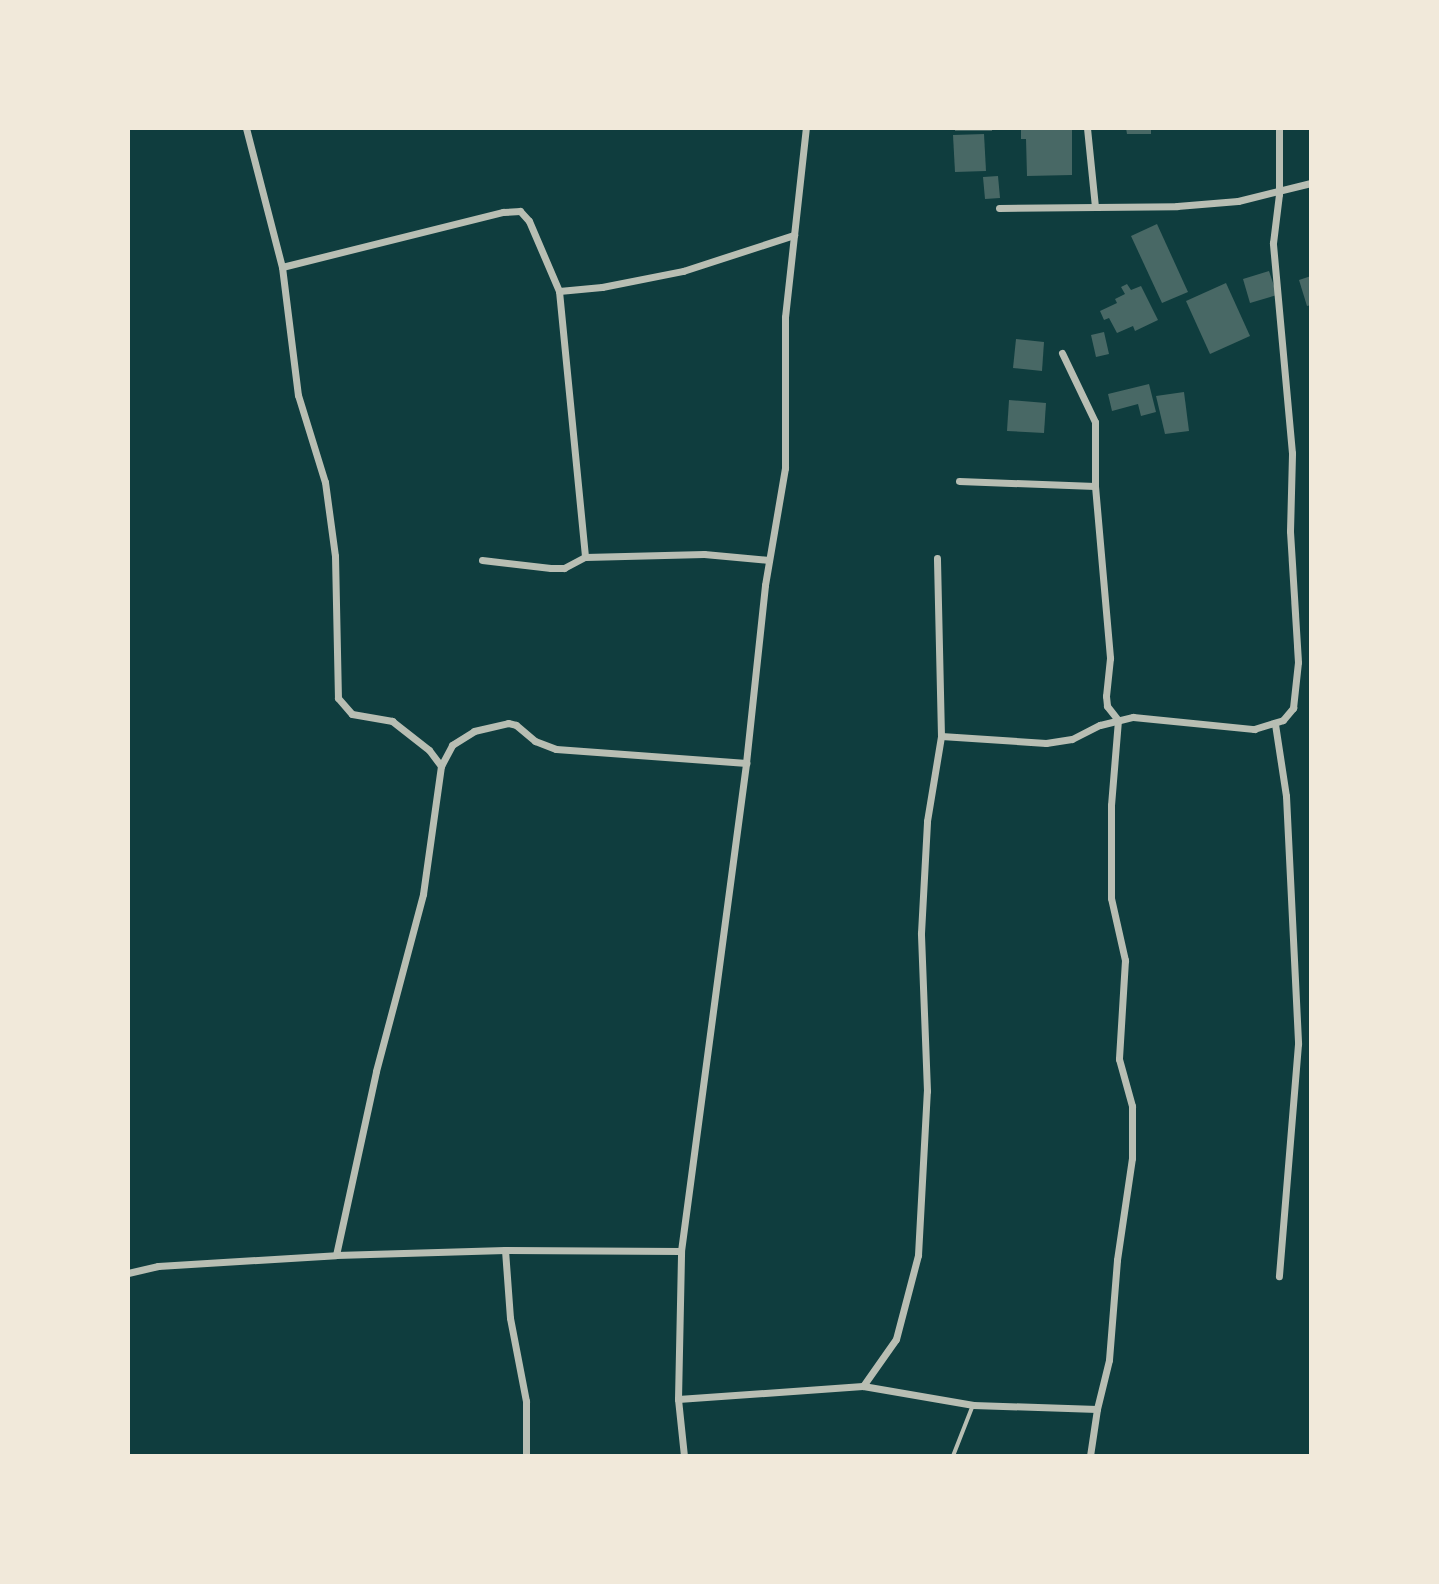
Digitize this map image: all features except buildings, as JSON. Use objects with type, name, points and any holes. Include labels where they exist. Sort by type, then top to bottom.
[{"type":"street","points":[[246,128],[282,267],[298,395],[321,464],[333,533],[338,698],[352,714],[392,721],[429,750],[441,766]]},
{"type":"street","points":[[684,1456],[678,1399],[681,1251],[746,763],[769,560],[787,445],[785,317],[806,128]]},
{"type":"street","points":[[1087,128],[1095,207]]},
{"type":"street","points":[[941,736],[1046,743],[1072,739],[1118,720],[1157,719],[1235,730],[1275,724],[1293,708],[1298,662],[1290,531],[1292,453],[1273,243],[1279,194],[1279,128]]},
{"type":"street","points":[[999,208],[1192,205],[1279,194],[1297,184],[1311,183]]},
{"type":"street","points":[[282,267],[503,212],[520,211],[529,221],[559,291],[585,557]]},
{"type":"street","points":[[559,291],[602,287],[683,271],[794,235]]},
{"type":"street","points":[[1062,353],[1095,422],[1095,486],[1110,658],[1106,696],[1107,706],[1118,720],[1111,805],[1111,898],[1125,960],[1119,1059],[1132,1106],[1132,1158],[1117,1260],[1109,1360],[1090,1456]]},
{"type":"street","points":[[959,481],[1095,486]]},
{"type":"street","points":[[482,560],[564,568],[585,557],[704,554],[769,560]]},
{"type":"street","points":[[863,1386],[896,1339],[918,1255],[927,1091],[921,933],[927,821],[941,736],[937,558]]},
{"type":"street","points":[[336,1255],[376,1071],[423,894],[441,766],[462,736],[508,723],[516,725],[535,741],[556,749],[746,763]]},
{"type":"street","points":[[1275,724],[1286,796],[1298,1044],[1279,1276]]},
{"type":"street","points":[[128,1273],[158,1266],[336,1255],[505,1250],[681,1251]]},
{"type":"street","points":[[505,1250],[510,1318],[526,1401],[526,1456]]},
{"type":"street","points":[[678,1399],[863,1386],[973,1405],[1097,1409]]},
{"type":"lane","points":[[953,1456],[973,1405]]}]
